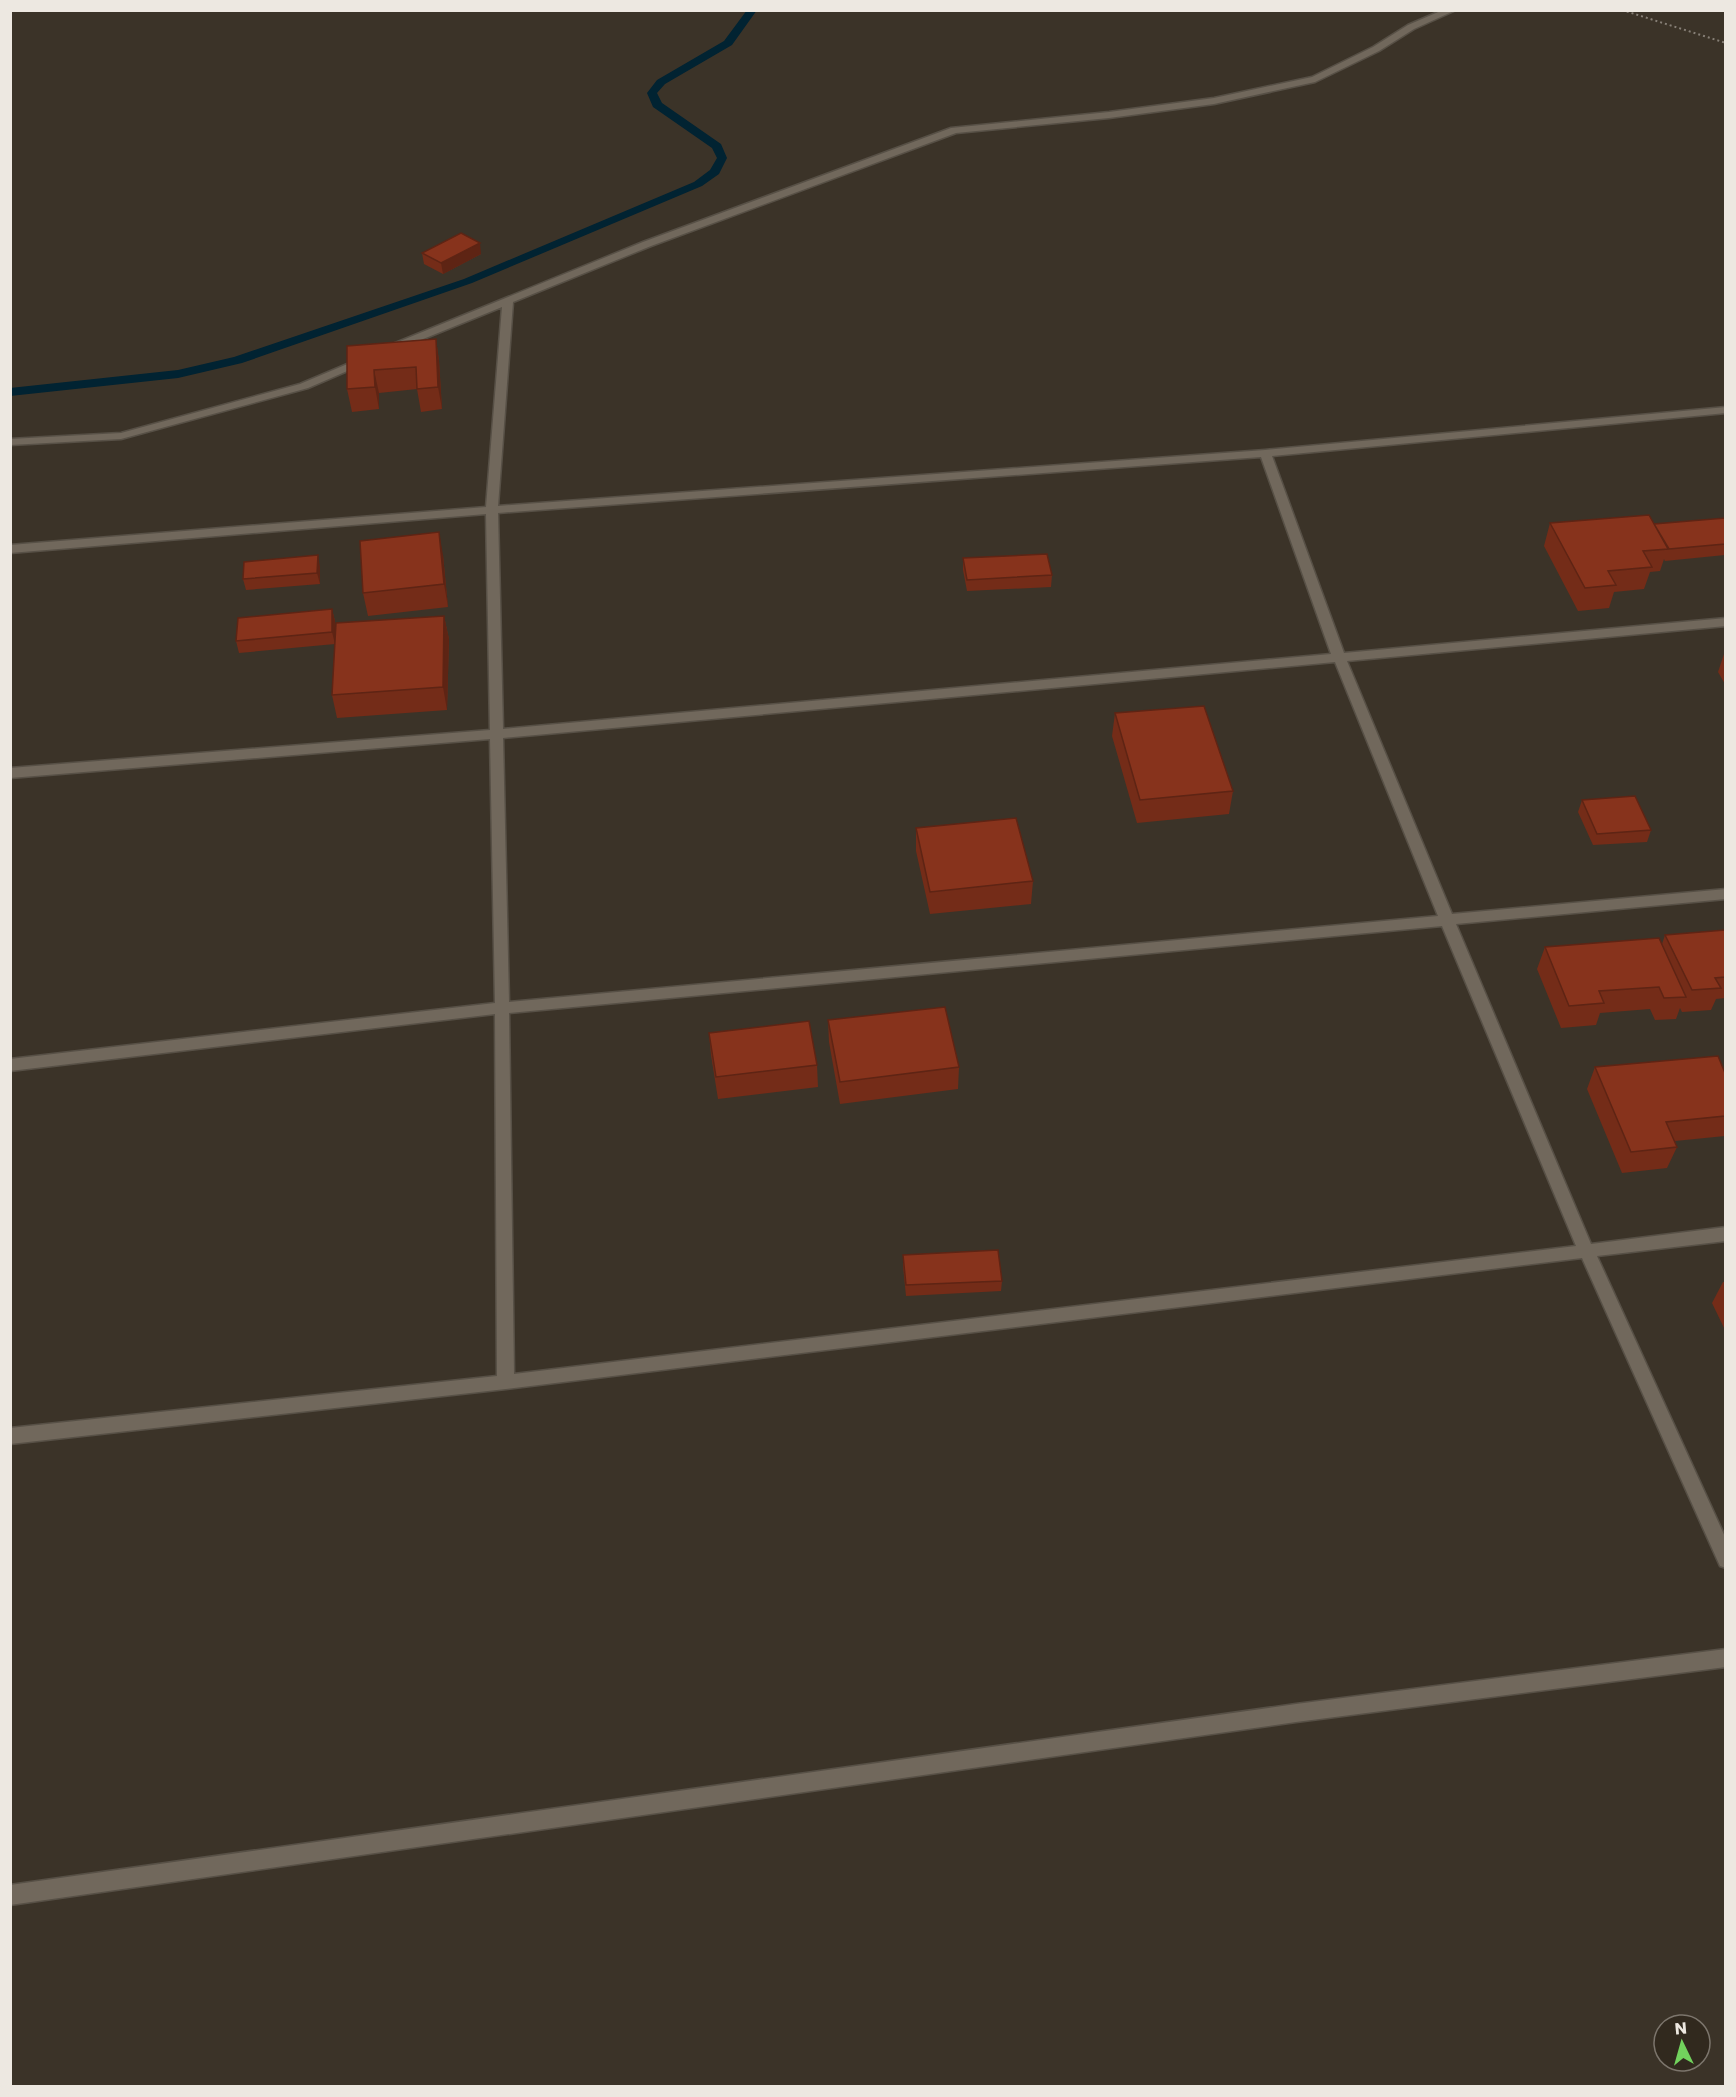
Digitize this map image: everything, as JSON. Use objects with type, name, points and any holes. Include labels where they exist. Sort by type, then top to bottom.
[{"type":"street","points":[[10,442],[121,436],[293,389],[647,244],[954,130],[1109,115],[1214,101],[1315,79],[1376,49],[1412,27],[1452,10]]},
{"type":"street","points":[[506,1382],[502,1008],[492,510],[508,302]]},
{"type":"street","points":[[10,549],[492,510],[1265,453],[1725,410]]},
{"type":"street","points":[[1265,453],[1339,657],[1447,920],[1586,1250],[1725,1560]]},
{"type":"street","points":[[10,773],[497,734],[1725,622]]},
{"type":"street","points":[[10,1065],[502,1008],[1725,894]]},
{"type":"street","points":[[10,1436],[506,1382],[1725,1234]]},
{"type":"street","points":[[10,1895],[1296,1713],[1725,1658]]},
{"type":"path","points":[[1622,10],[1725,43]]},
{"type":"building","points":[[461,233],[480,243],[441,263],[422,253]]},
{"type":"building","points":[[436,339],[438,387],[417,389],[416,367],[374,370],[375,387],[347,389],[347,346]]},
{"type":"building","points":[[1649,515],[1668,549],[1643,551],[1652,567],[1608,571],[1616,585],[1585,588],[1550,523]]},
{"type":"building","points":[[1725,518],[1725,544],[1669,549],[1654,524]]},
{"type":"building","points":[[439,532],[444,584],[363,593],[360,541]]},
{"type":"building","points":[[1047,554],[1052,575],[967,580],[963,558]]},
{"type":"building","points":[[318,555],[317,573],[243,579],[244,562]]},
{"type":"building","points":[[332,609],[332,632],[236,641],[238,618]]},
{"type":"building","points":[[444,616],[443,687],[332,695],[336,623]]},
{"type":"building","points":[[1204,706],[1233,791],[1140,800],[1115,713]]},
{"type":"building","points":[[1635,796],[1651,830],[1597,834],[1582,800]]},
{"type":"building","points":[[1016,818],[1033,881],[930,892],[916,828]]},
{"type":"building","points":[[1725,930],[1725,977],[1715,978],[1721,988],[1692,990],[1665,935]]},
{"type":"building","points":[[1659,938],[1686,997],[1664,998],[1659,987],[1599,991],[1604,1003],[1569,1006],[1545,947]]},
{"type":"building","points":[[945,1007],[959,1067],[840,1082],[828,1020]]},
{"type":"building","points":[[809,1021],[817,1065],[716,1077],[709,1033]]},
{"type":"building","points":[[1718,1056],[1725,1073],[1725,1116],[1666,1122],[1677,1147],[1631,1152],[1595,1067]]},
{"type":"building","points":[[998,1250],[1002,1281],[906,1285],[903,1255]]},
{"type":"waterway","points":[[10,392],[178,374],[238,360],[468,281],[698,184],[715,172],[722,158],[717,146],[657,105],[652,93],[661,82],[728,43],[752,10]]}]
